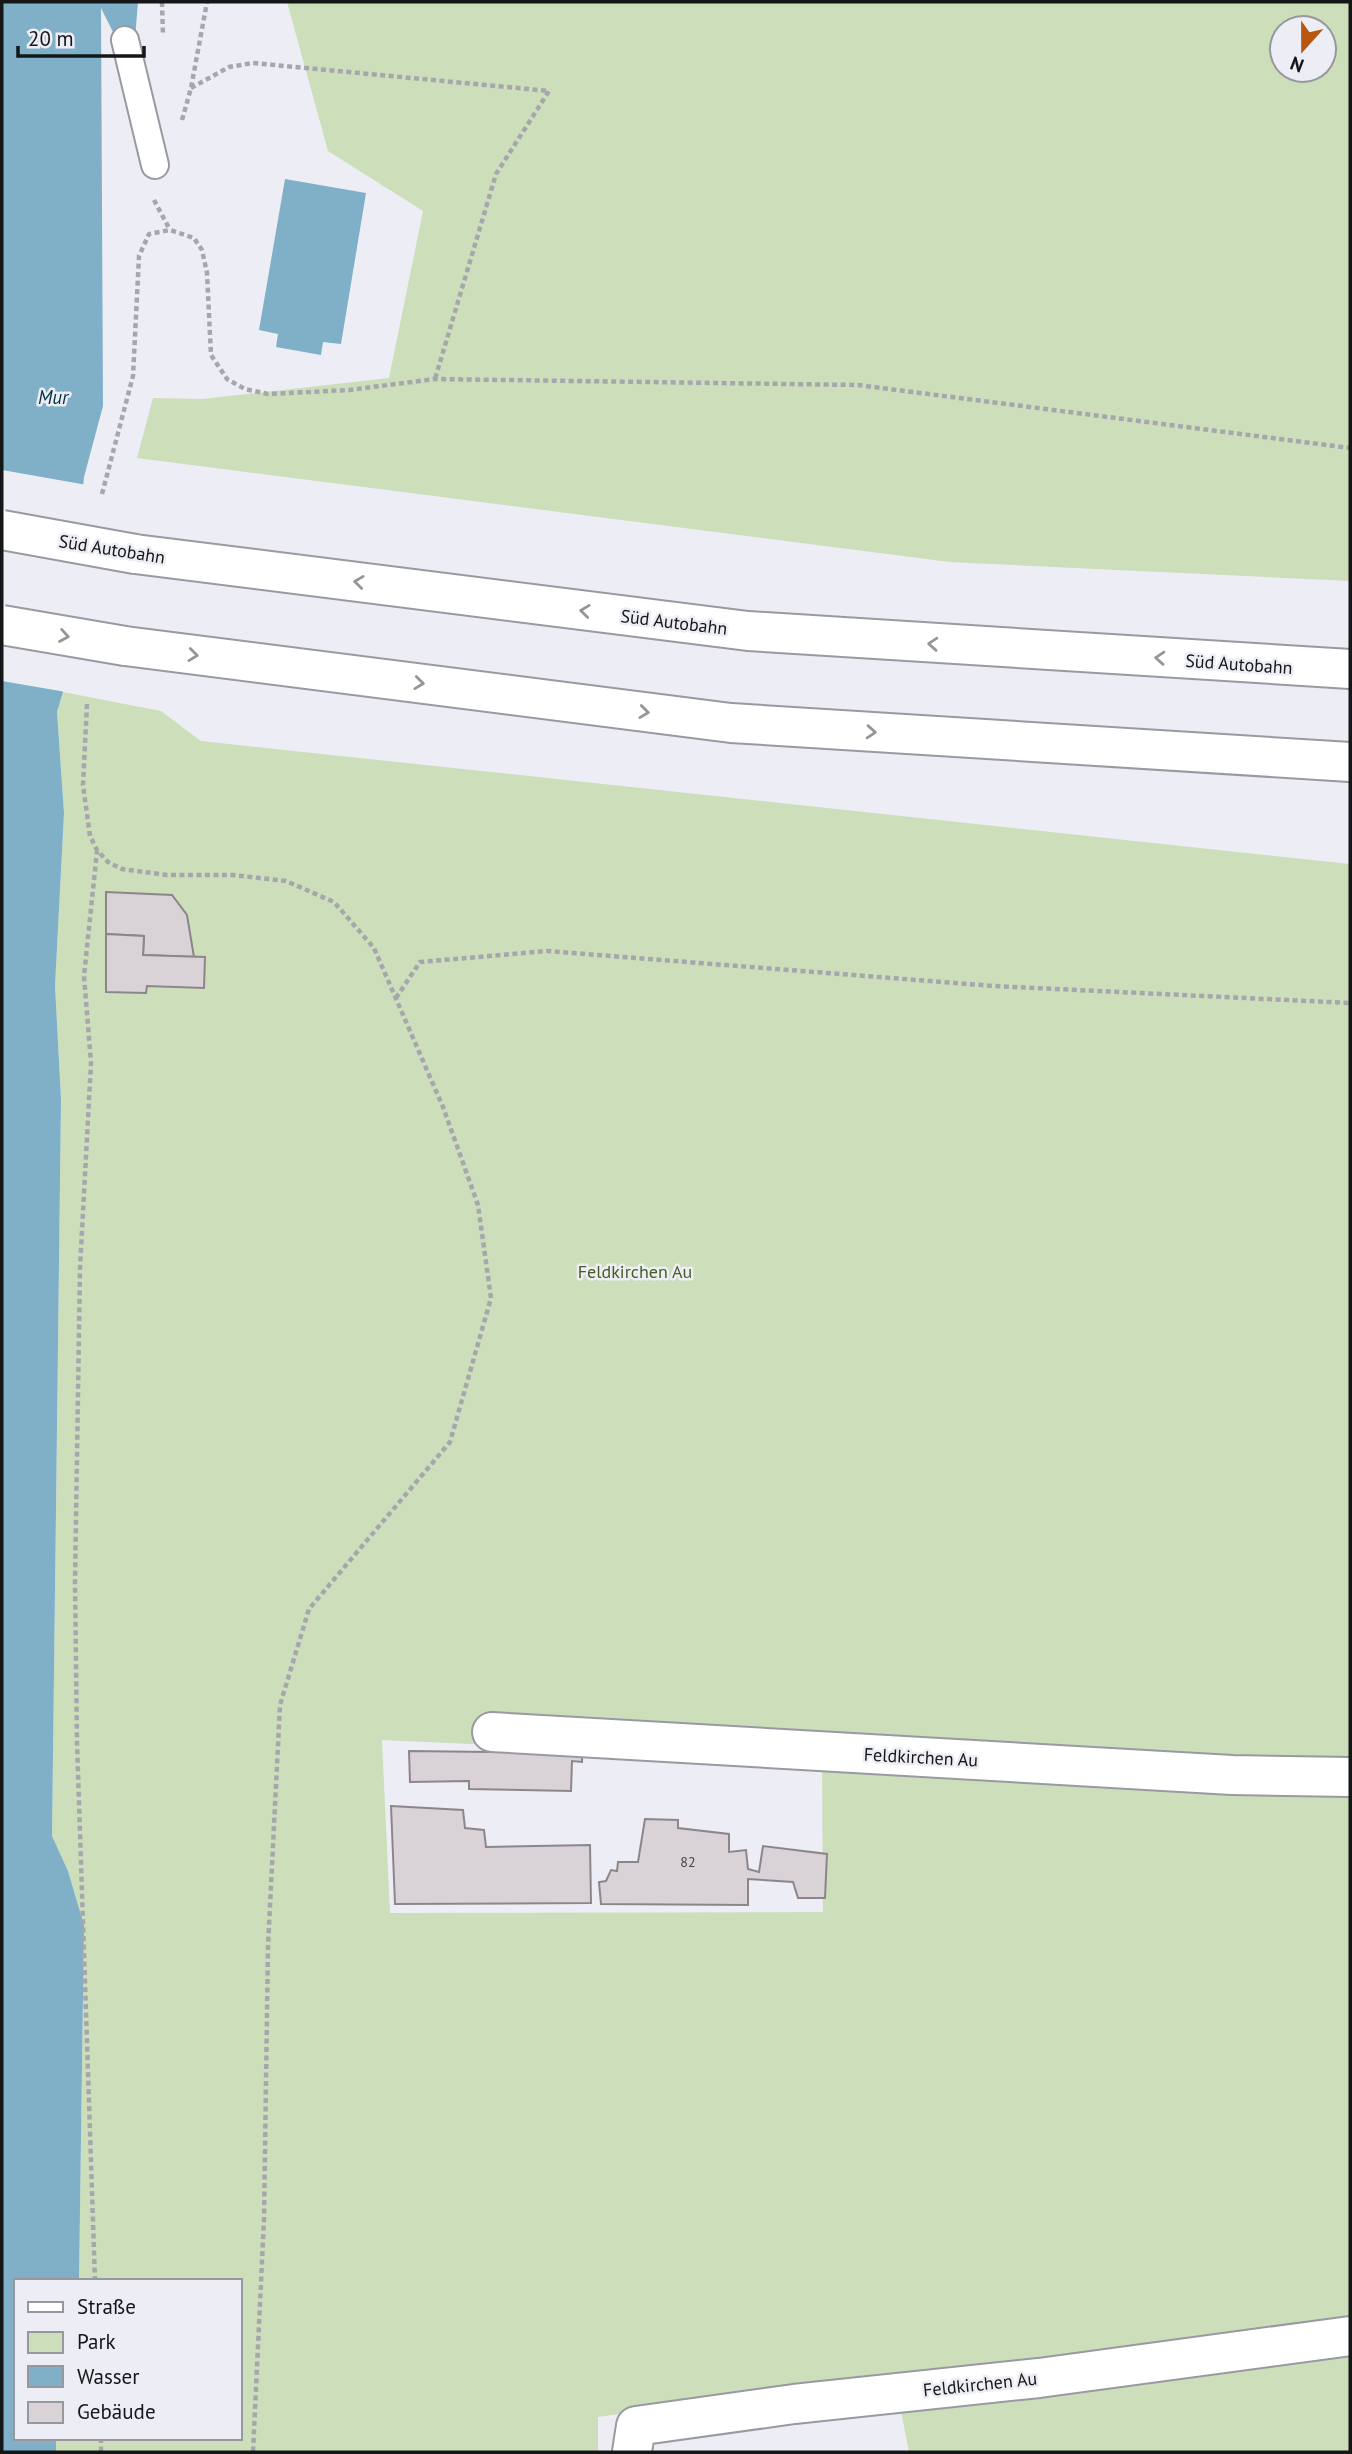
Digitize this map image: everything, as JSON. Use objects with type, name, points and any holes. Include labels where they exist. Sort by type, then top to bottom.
[{"type":"main road","name":"Süd Autobahn","points":[[2,530],[135,554],[748,631],[1350,669]]},
{"type":"main road","points":[[2,625],[125,646],[731,723],[1350,762]]},
{"type":"main road","name":"Feldkirchen Au","points":[[492,1732],[1218,1775],[1350,1777]]},
{"type":"main road","name":"Feldkirchen Au","points":[[632,2452],[636,2426],[794,2404],[1039,2378],[1350,2336]]},
{"type":"lane","points":[[125,40],[155,165]]},
{"type":"path","points":[[180,124],[191,88],[207,2]]},
{"type":"path","points":[[191,88],[229,67],[253,63],[549,91],[496,174],[435,379]]},
{"type":"path","points":[[156,208],[159,196]]},
{"type":"path","points":[[102,494],[133,376],[139,256],[149,234],[170,230],[194,238],[202,250],[207,274],[211,355],[227,379],[268,394],[435,379],[858,385],[1350,448]]},
{"type":"path","points":[[87,704],[83,785],[90,836],[97,850],[122,869],[167,875],[233,875],[286,881],[334,902],[374,948],[443,1107],[478,1205],[491,1298],[450,1443],[309,1609],[280,1705],[268,1946],[264,2219],[253,2452]]},
{"type":"path","points":[[95,2279],[75,1595],[79,1268],[91,1063],[83,976],[97,850]]},
{"type":"path","points":[[396,999],[420,962],[548,951],[993,986],[1350,1003]]},
{"type":"green space","points":[[287,2],[1350,2],[1350,581],[950,562],[137,458],[153,398],[202,399],[389,378],[423,211],[328,151]]},
{"type":"green space","name":"Feldkirchen Au","points":[[63,692],[161,711],[201,741],[1350,864],[1350,2452],[909,2452],[894,2375],[598,2417],[598,2452],[56,2452],[56,2440],[242,2440],[242,2279],[79,2279],[84,1925],[68,1871],[52,1836],[61,1099],[55,986],[64,813],[57,712]],"holes":[[[382,1740],[822,1760],[823,1912],[390,1913]]]},
{"type":"water","name":"Mur","points":[[2,2],[138,2],[135,38],[117,40],[101,8],[103,406],[84,477],[63,692],[57,712],[64,813],[55,986],[61,1099],[52,1836],[68,1871],[84,1925],[79,2279],[14,2279],[14,2440],[56,2440],[56,2452],[2,2452]]},
{"type":"water","points":[[285,179],[366,193],[341,344],[323,342],[321,355],[276,347],[278,334],[259,330]]},
{"type":"pier","points":[[2,470],[87,485],[66,692],[2,681]]},
{"type":"building","points":[[106,892],[172,895],[187,915],[194,957],[143,955],[144,936],[106,934]]},
{"type":"building","points":[[106,934],[144,936],[143,955],[205,957],[204,988],[147,986],[146,993],[106,992]]},
{"type":"building","points":[[409,1751],[582,1753],[582,1762],[572,1761],[571,1791],[469,1789],[469,1781],[410,1782]]},
{"type":"building","points":[[391,1806],[463,1810],[465,1828],[484,1830],[486,1847],[590,1845],[591,1903],[395,1904]]},
{"type":"building","points":[[645,1819],[678,1820],[678,1828],[729,1834],[729,1852],[746,1850],[748,1869],[759,1872],[763,1846],[827,1854],[825,1898],[798,1898],[793,1882],[748,1879],[748,1905],[601,1904],[599,1882],[606,1881],[611,1870],[617,1871],[618,1862],[638,1862]]}]
